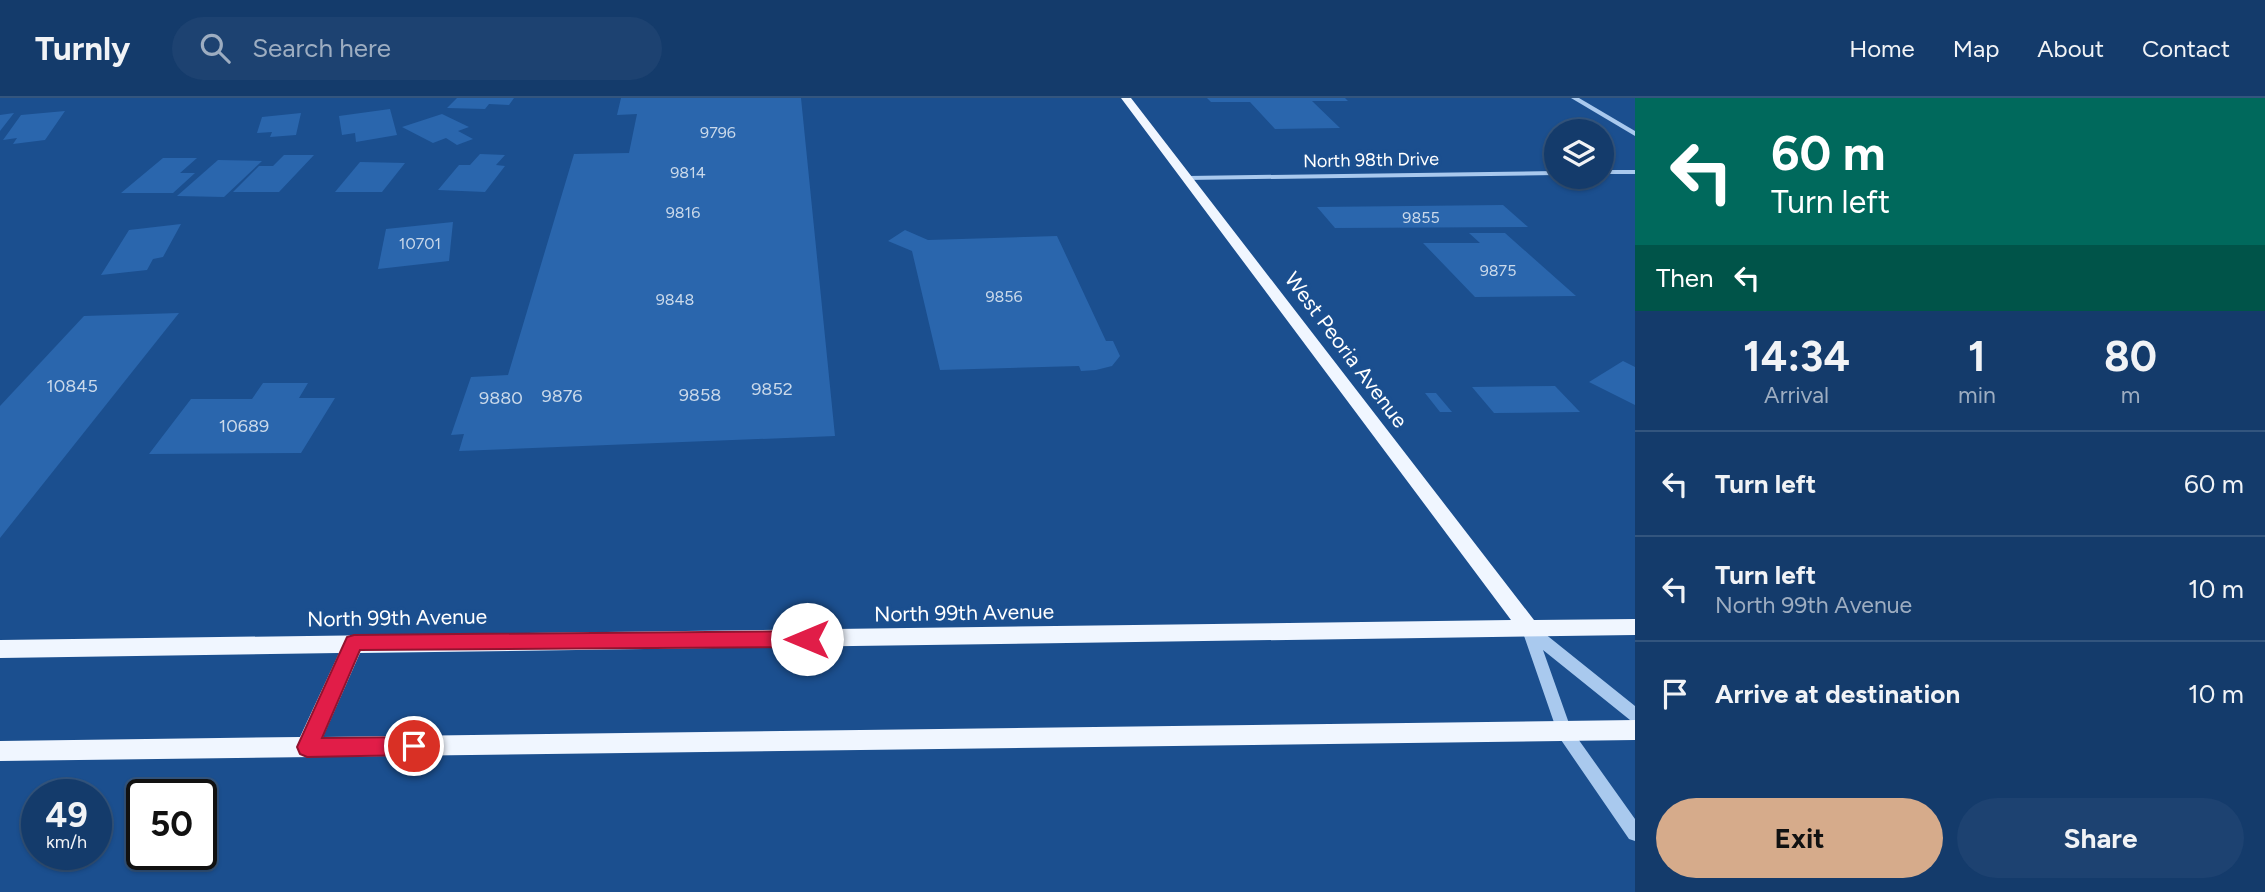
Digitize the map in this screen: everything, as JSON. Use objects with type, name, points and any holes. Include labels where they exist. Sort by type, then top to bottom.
[{"type":"main road","name":"West Peoria Avenue","points":[[1126,98],[1529,629]]},
{"type":"main road","name":"North 99th Avenue","points":[[0,649],[1635,627]]},
{"type":"main road","points":[[307,747],[354,643]]},
{"type":"main road","points":[[0,751],[1635,730]]},
{"type":"street","points":[[1574,98],[1635,134]]},
{"type":"street","points":[[1614,172],[1635,172]]},
{"type":"street","name":"North 98th Drive","points":[[1187,178],[1544,173]]},
{"type":"street","name":"West Peoria Avenue","points":[[1529,629],[1635,715]]},
{"type":"street","name":"West Peoria Avenue","points":[[1529,629],[1564,732],[1635,833]]},
{"type":"building","points":[[457,98],[514,98],[509,105],[489,104],[485,109],[447,108]]},
{"type":"building","points":[[621,98],[801,98],[835,436],[459,451],[464,434],[451,435],[471,377],[508,375],[574,154],[629,153],[637,114],[617,115]]},
{"type":"building","points":[[1207,98],[1345,98],[1348,101],[1312,101],[1340,128],[1275,129],[1250,102],[1211,102]]},
{"type":"building","points":[[390,109],[397,135],[356,142],[355,133],[342,135],[339,116]]},
{"type":"building","points":[[65,111],[45,140],[13,144],[17,138],[3,140],[21,115]]},
{"type":"building","points":[[14,113],[0,131],[0,115]]},
{"type":"building","points":[[301,113],[296,135],[270,137],[272,132],[257,133],[262,117]]},
{"type":"building","points":[[442,114],[469,127],[458,131],[473,139],[457,145],[446,138],[433,143],[402,127]]},
{"type":"building","points":[[480,154],[505,155],[496,165],[505,166],[485,192],[438,190],[459,165],[470,165]]},
{"type":"building","points":[[284,155],[314,155],[279,192],[233,192],[259,166],[273,166]]},
{"type":"building","points":[[163,158],[197,158],[180,173],[195,173],[173,193],[121,193]]},
{"type":"building","points":[[218,160],[262,161],[224,197],[177,196]]},
{"type":"building","points":[[360,162],[405,163],[382,192],[335,192]]},
{"type":"building","points":[[1503,205],[1528,227],[1335,228],[1317,207]]},
{"type":"building","points":[[453,222],[449,261],[378,269],[386,229]]},
{"type":"building","points":[[181,224],[163,257],[153,259],[147,270],[101,275],[129,230]]},
{"type":"building","points":[[905,230],[928,240],[1057,236],[1106,341],[1113,341],[1120,356],[1112,366],[1096,370],[1081,371],[1079,366],[940,370],[912,251],[888,241]]},
{"type":"building","points":[[1469,233],[1505,233],[1576,296],[1475,297],[1423,243],[1480,243]]},
{"type":"building","points":[[179,313],[0,538],[0,406],[84,316]]},
{"type":"building","points":[[1623,361],[1635,367],[1635,405],[1589,382]]},
{"type":"building","points":[[263,383],[308,383],[299,398],[335,398],[301,453],[149,454],[191,399],[252,399]]},
{"type":"building","points":[[1555,386],[1580,412],[1494,413],[1472,387]]},
{"type":"building","points":[[1425,393],[1436,393],[1452,412],[1440,412]]},
{"type":"route","points":[[414,746],[307,747],[354,643],[807,639]]}]
